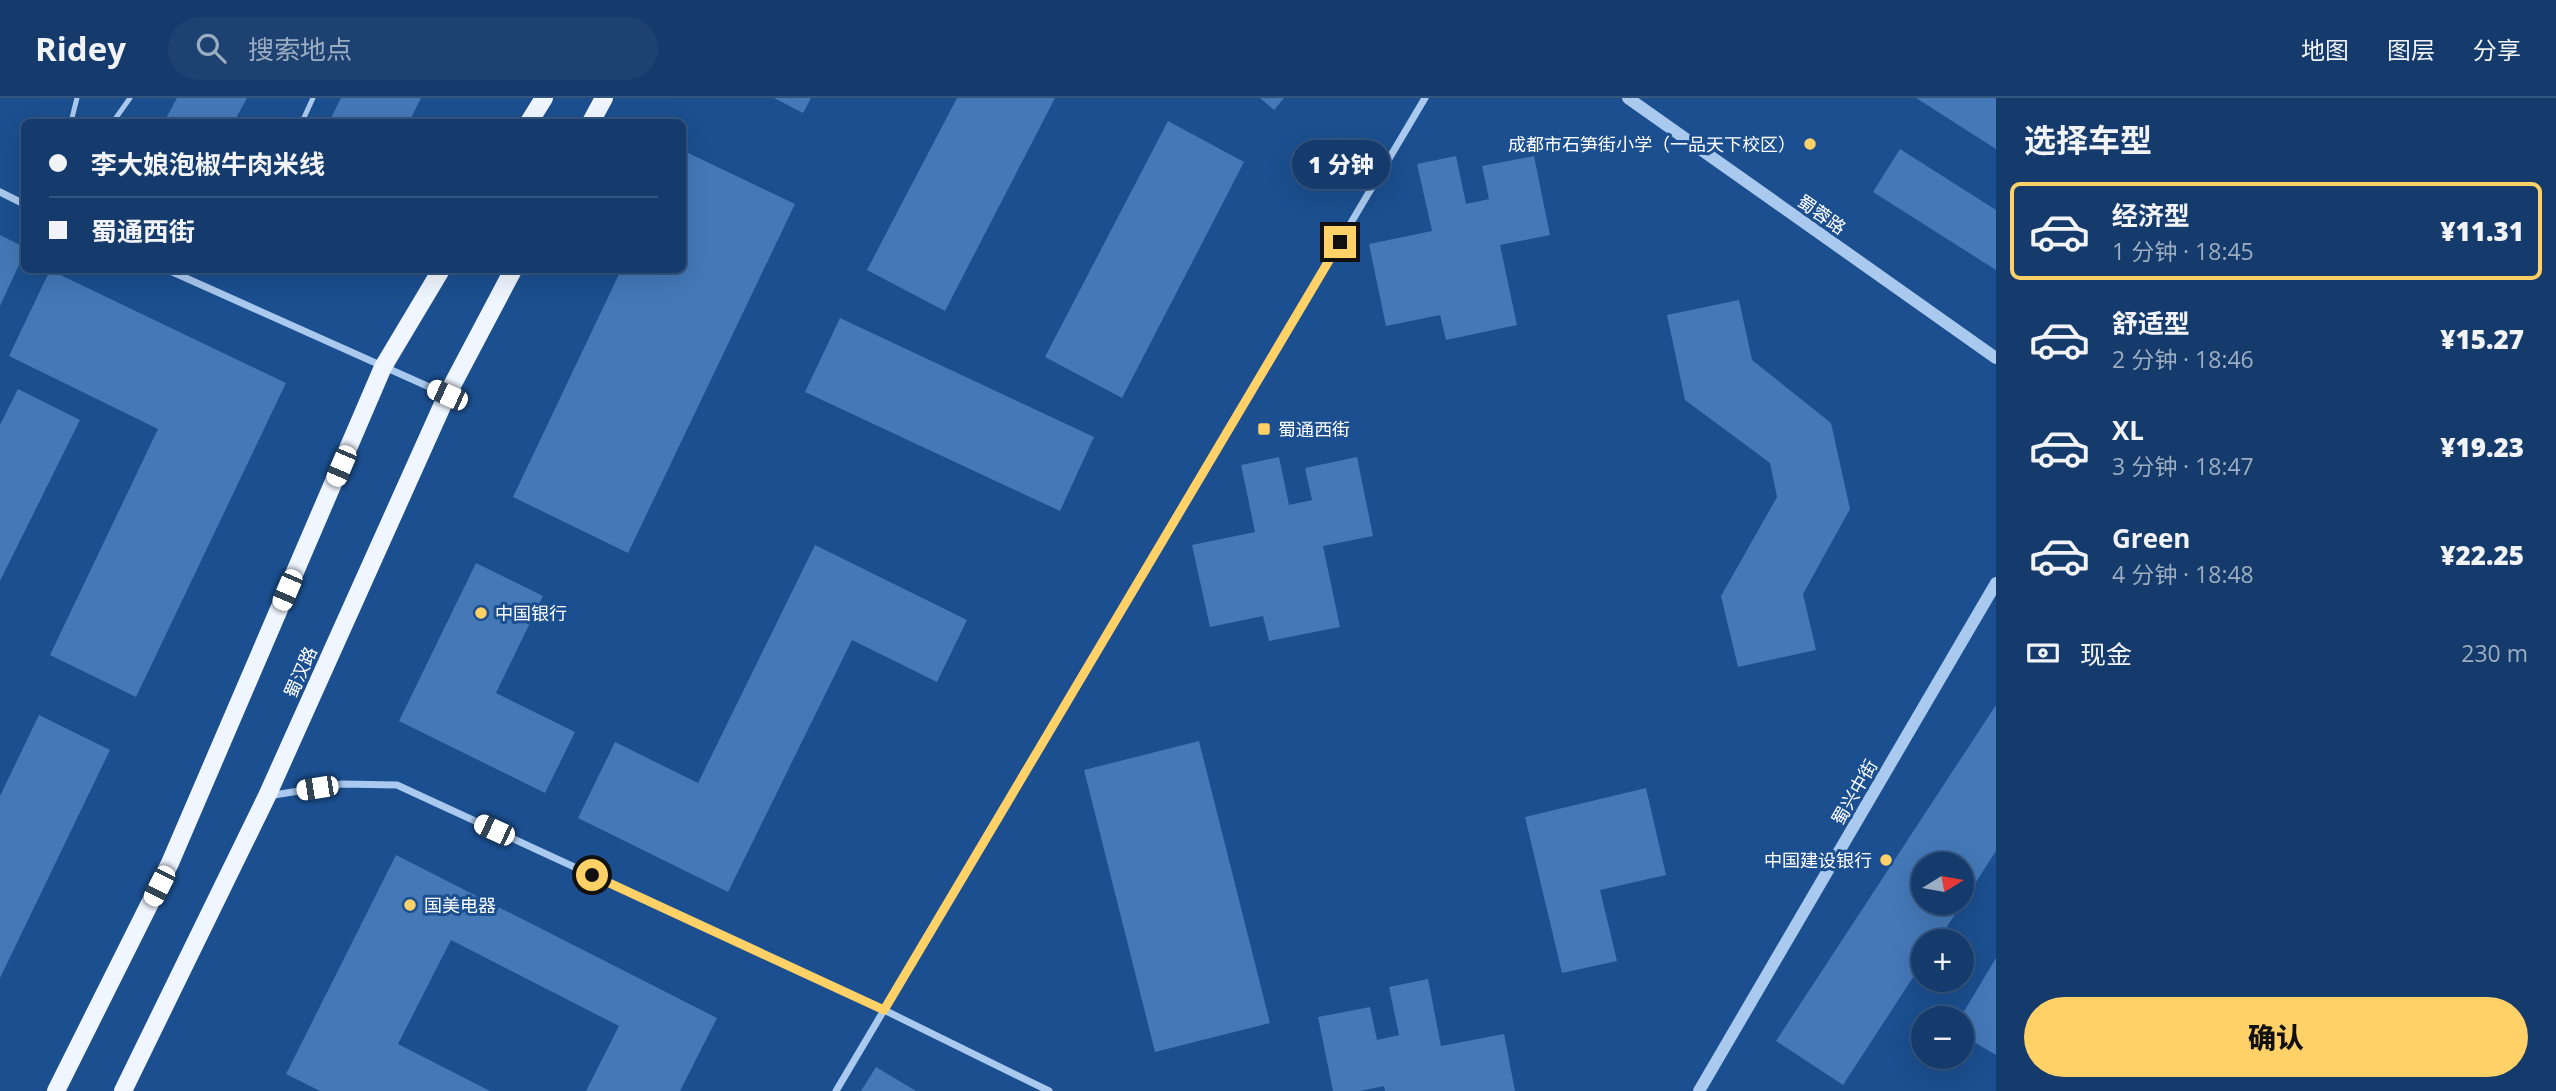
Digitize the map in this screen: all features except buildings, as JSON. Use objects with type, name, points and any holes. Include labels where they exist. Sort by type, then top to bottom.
[{"type":"main road","points":[[531,119],[544,98]]},
{"type":"main road","points":[[593,119],[604,98]]},
{"type":"main road","points":[[56,1091],[170,863],[383,367],[439,273]]},
{"type":"main road","name":"蜀汉路","points":[[122,1091],[267,796],[447,395],[511,273]]},
{"type":"street","points":[[836,1091],[1426,98]]},
{"type":"street","name":"蜀蓉路","points":[[1628,98],[1996,358]]},
{"type":"street","points":[[0,192],[21,202]]},
{"type":"street","points":[[175,273],[447,395]]},
{"type":"street","name":"蜀兴中街","points":[[1699,1091],[1996,583]]},
{"type":"street","points":[[267,796],[342,785],[397,785],[884,1010],[1049,1091]]},
{"type":"lane","points":[[72,119],[77,98]]},
{"type":"lane","points":[[115,119],[130,98]]},
{"type":"lane","points":[[303,119],[313,98]]},
{"type":"place","name":"成都市石笋街小学（一品天下校区）","points":[[1810,144]]},
{"type":"place","name":"蜀通西街","points":[[1264,429]]},
{"type":"place","name":"中国银行","points":[[481,613]]},
{"type":"place","name":"中国建设银行","points":[[1886,860]]},
{"type":"place","name":"国美电器","points":[[410,905]]},
{"type":"route","points":[[592,875],[884,1010],[1340,242]]}]
